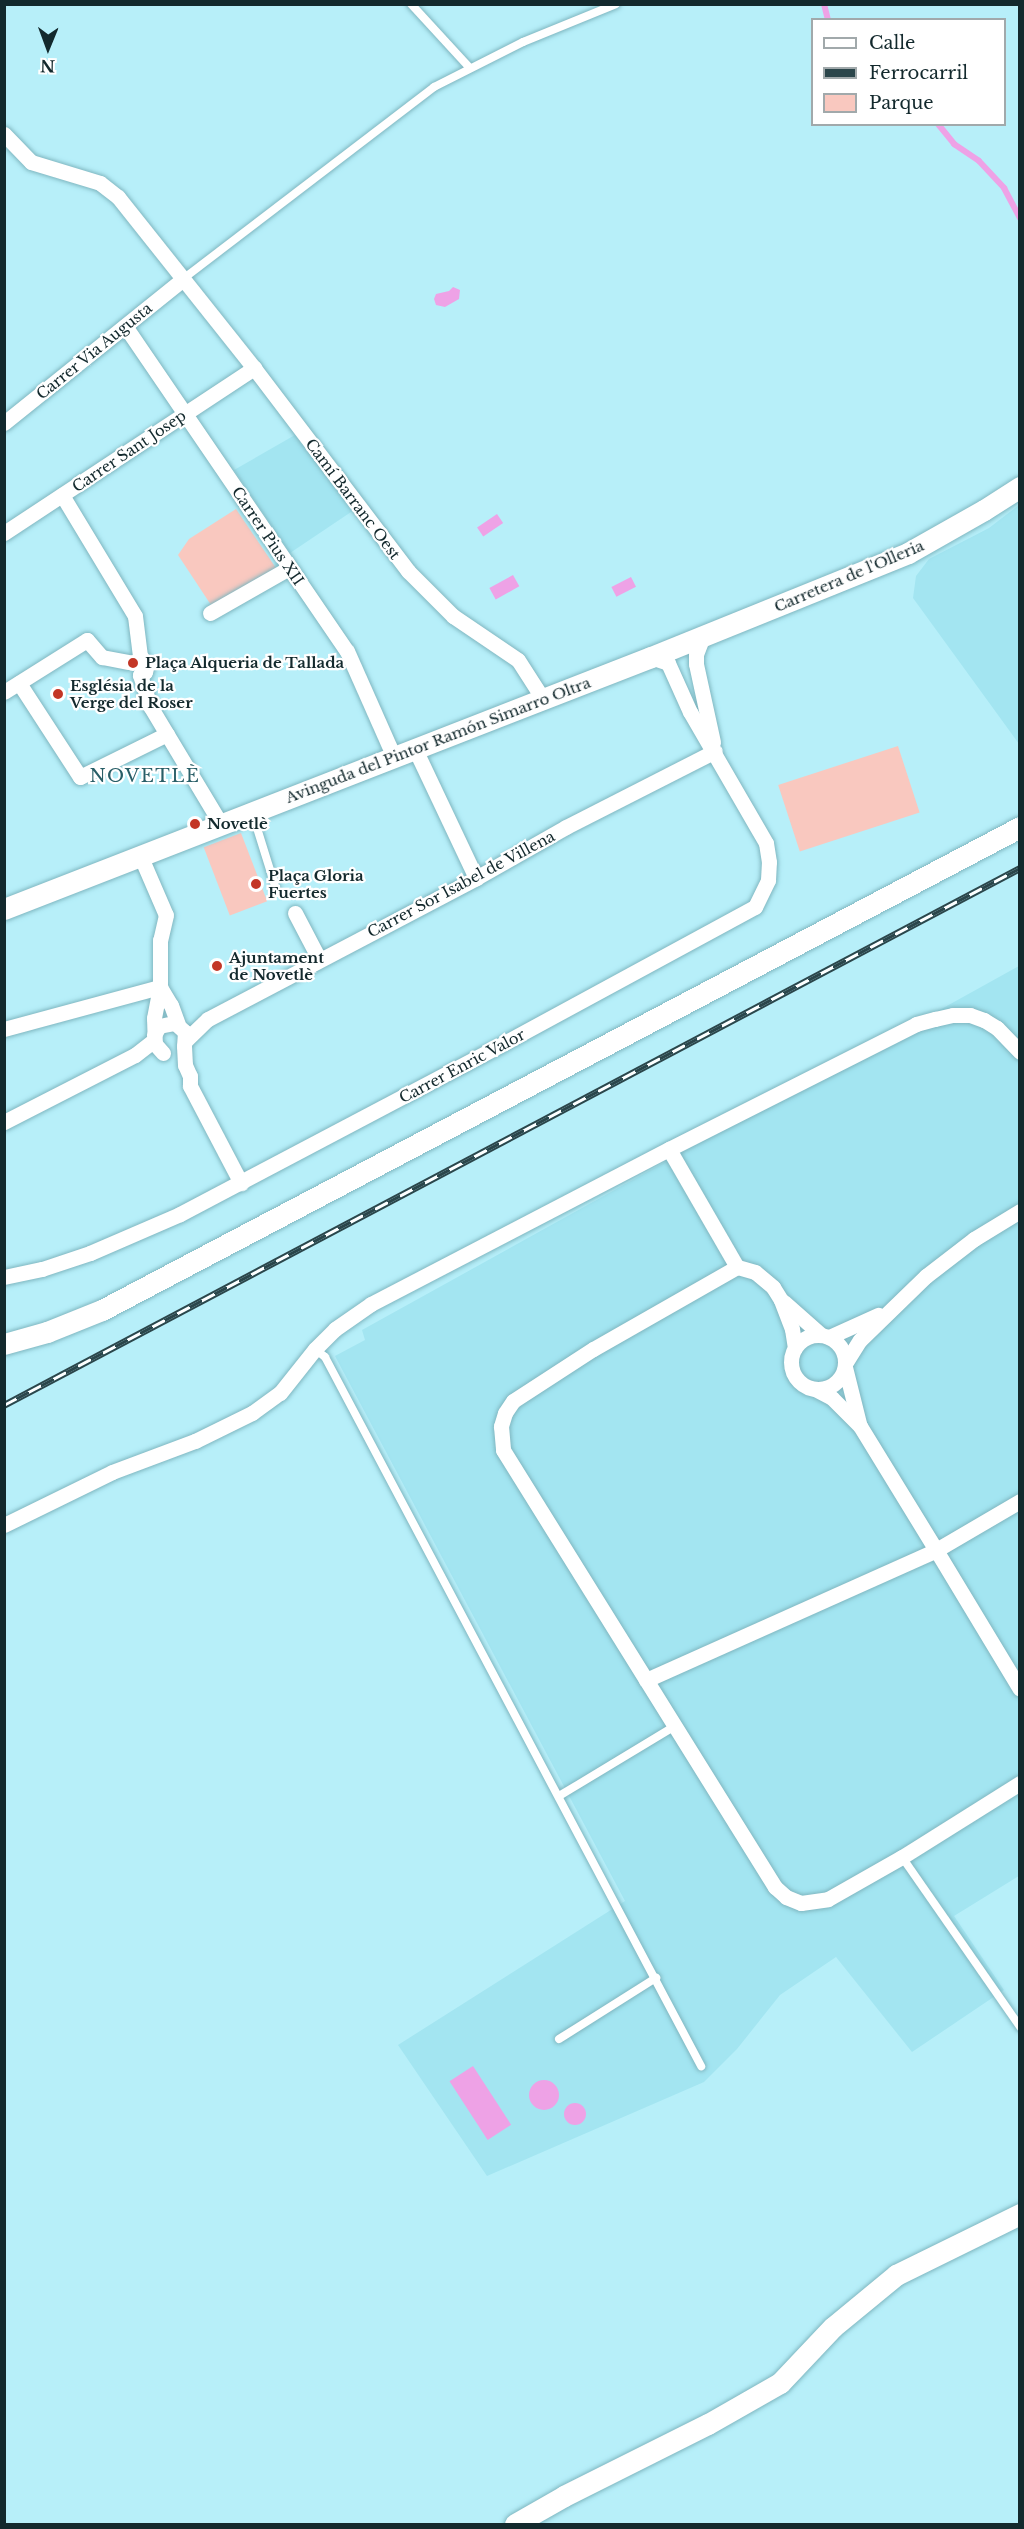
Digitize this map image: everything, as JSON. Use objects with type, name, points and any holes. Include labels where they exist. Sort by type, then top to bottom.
[{"type":"street","name":"Camí Barranc Oest","points":[[4,134],[30,162],[106,187],[118,197],[254,368],[416,580],[453,616],[518,660],[543,699]]},
{"type":"street","name":"Carrer Via Augusta","points":[[4,423],[183,279]]},
{"type":"street","name":"Carrer Pius XII","points":[[125,326],[352,660],[394,757]]},
{"type":"street","name":"Carrer Sant Josep","points":[[4,533],[254,368]]},
{"type":"street","name":"Carretera de l'Olleria","points":[[703,636],[908,553],[984,510],[1020,486]]},
{"type":"street","points":[[62,495],[135,616],[134,659]]},
{"type":"street","points":[[210,613],[289,568]]},
{"type":"street","name":"Avinguda del Pintor Ramón Simarro Oltra","points":[[4,909],[221,824],[254,820],[394,757],[703,636]]},
{"type":"street","name":"Carrer Enric Valor","points":[[703,636],[696,654],[696,664],[715,751]]},
{"type":"street","points":[[4,692],[87,640],[102,657],[134,659],[147,664],[145,672],[140,675],[150,706],[221,824]]},
{"type":"street","name":"Carrer Enric Valor","points":[[4,1276],[42,1269],[90,1253],[130,1237],[241,1183],[755,907],[768,880],[769,862],[766,843],[715,751],[690,712],[668,663],[651,657]]},
{"type":"street","points":[[19,683],[80,777],[167,734]]},
{"type":"street","points":[[415,749],[476,878]]},
{"type":"street","name":"Carrer Sor Isabel de Villena","points":[[185,1043],[208,1019],[476,878],[566,827],[715,751]]},
{"type":"street","points":[[4,1344],[47,1332],[102,1310],[1020,827]]},
{"type":"street","points":[[141,855],[166,915],[160,940],[160,987],[154,1018],[159,1046],[182,1080],[190,1086],[241,1183]]},
{"type":"street","points":[[295,914],[319,959]]},
{"type":"street","points":[[160,987],[185,1032],[185,1065],[190,1076],[190,1086]]},
{"type":"street","points":[[4,1029],[160,987]]},
{"type":"street","points":[[4,1525],[112,1472],[195,1441],[252,1413],[280,1393],[315,1348],[335,1329],[371,1304],[916,1024],[953,1015],[970,1015],[997,1028],[1020,1052]]},
{"type":"street","name":"Carrer Sor Isabel de Villena","points":[[179,1024],[208,1019]]},
{"type":"street","points":[[159,1046],[164,1023],[179,1024]]},
{"type":"street","points":[[4,1122],[135,1055],[159,1046],[177,1053],[185,1043]]},
{"type":"street","points":[[669,1149],[737,1267]]},
{"type":"street","points":[[815,1389],[836,1383],[860,1340],[889,1310],[952,1256],[1020,1211]]},
{"type":"street","points":[[860,1426],[842,1348],[824,1336],[781,1299],[765,1279],[746,1268],[737,1267],[592,1349],[513,1401],[505,1413],[501,1426],[501,1444],[506,1459],[775,1887],[786,1897],[801,1903],[828,1899],[902,1857],[1020,1783]]},
{"type":"street","points":[[781,1299],[792,1329],[795,1348]]},
{"type":"street","points":[[889,1310],[824,1336],[810,1335],[795,1348],[791,1357],[793,1373],[798,1381],[832,1398],[860,1426],[1020,1689]]},
{"type":"street","points":[[646,1680],[936,1550],[1020,1501]]},
{"type":"street","points":[[515,2524],[564,2496],[708,2424],[780,2382],[833,2327],[896,2275],[1020,2214]]},
{"type":"lane","points":[[411,4],[469,67]]},
{"type":"lane","points":[[183,279],[434,87],[469,67],[616,4]]},
{"type":"lane","points":[[254,820],[276,889]]},
{"type":"lane","points":[[315,1348],[325,1357],[701,2066]]},
{"type":"lane","points":[[558,1796],[675,1726]]},
{"type":"lane","points":[[902,1857],[1020,2027]]},
{"type":"lane","points":[[559,2038],[656,1978]]},
{"type":"shaded area","points":[[453,287],[460,290],[459,299],[445,307],[436,305],[434,299],[436,294],[449,291]]},
{"type":"shaded area","points":[[295,435],[354,510],[290,553],[234,470]]},
{"type":"shaded area","points":[[1019,505],[1019,744],[913,598],[916,576],[929,559],[989,528]]},
{"type":"shaded area","points":[[497,514],[503,523],[483,537],[477,527]]},
{"type":"shaded area","points":[[513,575],[519,586],[496,599],[489,588]]},
{"type":"shaded area","points":[[631,577],[636,587],[616,597],[611,587]]},
{"type":"shaded area","points":[[1019,966],[1019,1876],[954,1916],[1004,1990],[912,2052],[836,1957],[780,1995],[737,2049],[704,2082],[487,2176],[398,2045],[625,1901],[335,1356],[365,1340],[362,1330]]},
{"type":"shaded area","points":[[473,2066],[511,2125],[488,2140],[450,2081]]},
{"type":"shaded area","points":[[544,2080],[555,2084],[559,2095],[555,2106],[544,2110],[533,2106],[529,2095],[533,2084]]},
{"type":"shaded area","points":[[575,2103],[583,2106],[586,2114],[583,2122],[575,2125],[567,2122],[564,2114],[567,2106]]},
{"type":"green space","points":[[236,509],[276,568],[211,605],[178,555],[189,539]]},
{"type":"green space","points":[[898,746],[920,813],[800,852],[778,785]]},
{"type":"green space","points":[[241,833],[267,901],[230,915],[204,847]]},
{"type":"waterway","points":[[824,4],[828,18]]},
{"type":"waterway","points":[[940,126],[954,144],[979,161],[1004,188],[1020,218]]},
{"type":"railway","points":[[4,1405],[1020,868]]},
{"type":"place","name":"Plaça Alqueria de Tallada","points":[[133,663]]},
{"type":"place","name":"Església de la Verge del Roser","points":[[58,694]]},
{"type":"place","name":"Novetlè","points":[[195,824]]},
{"type":"place","name":"Plaça Gloria Fuertes","points":[[256,884]]},
{"type":"place","name":"Ajuntament de Novetlè","points":[[217,966]]},
{"type":"district","name":"NOVETLÈ","points":[[145,776]]}]
